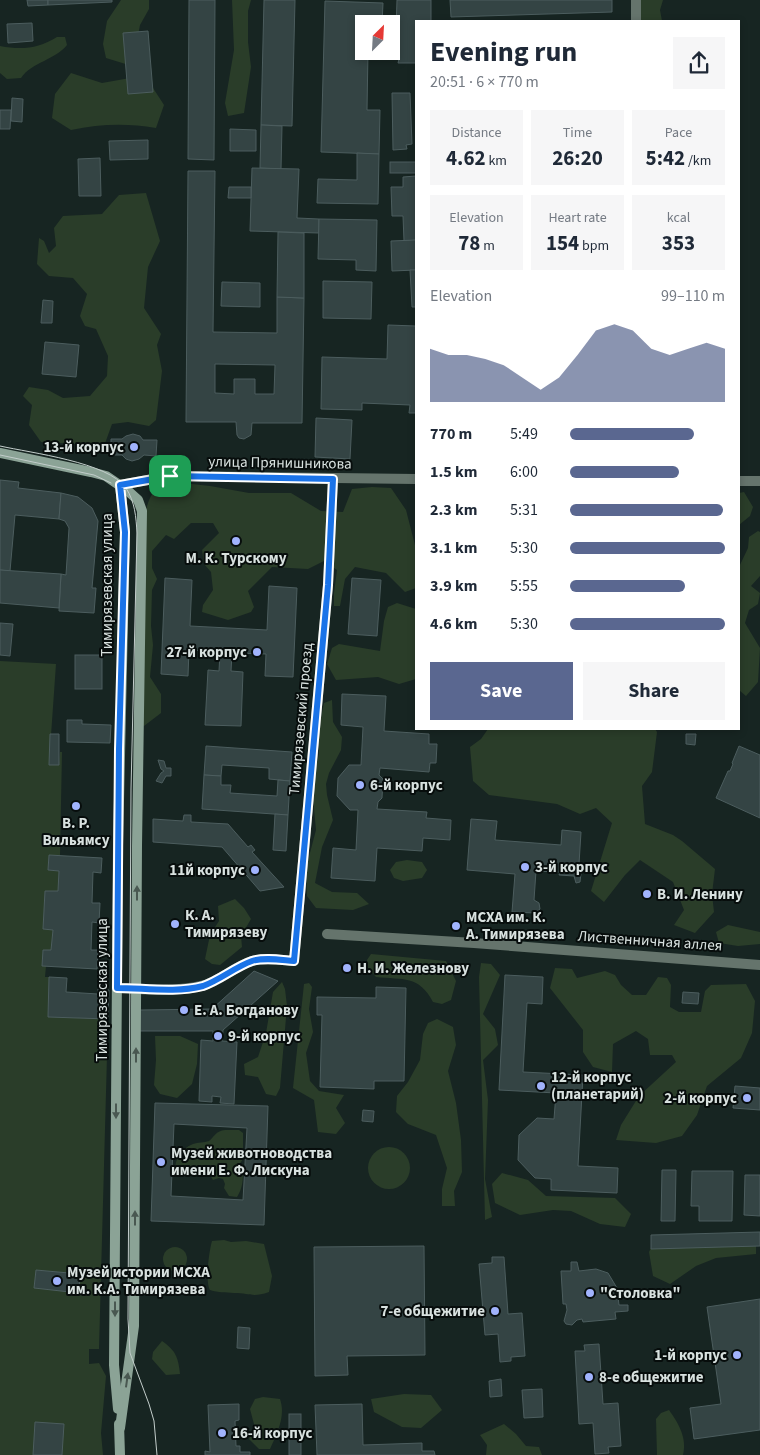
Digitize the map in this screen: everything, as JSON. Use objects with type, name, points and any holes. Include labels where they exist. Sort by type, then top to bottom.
[{"type":"main road","points":[[0,453],[91,472],[106,476],[120,485]]},
{"type":"main road","name":"Тимирязевская улица","points":[[120,485],[125,532],[118,836],[114,1366],[120,1428],[120,1455]]},
{"type":"main road","name":"Тимирязевская улица","points":[[120,485],[138,500],[142,511],[134,1326],[120,1428]]},
{"type":"street","points":[[636,0],[636,20]]},
{"type":"street","name":"улица Прянишникова","points":[[120,485],[170,476],[415,479]]},
{"type":"street","name":"Тимирязевский проезд","points":[[137,989],[172,989],[202,986],[231,973],[251,961],[262,959],[294,961],[328,585],[333,479]]},
{"type":"street","points":[[740,481],[760,481]]},
{"type":"street","name":"Лиственничная аллея","points":[[327,934],[474,943],[760,965]]},
{"type":"street","points":[[117,988],[137,989]]},
{"type":"green space","points":[[121,0],[149,0],[149,9],[140,25],[132,66],[106,58],[103,44],[107,21]]},
{"type":"green space","points":[[232,0],[251,0],[248,11],[248,42],[251,67],[244,113],[228,116],[225,103],[234,50]]},
{"type":"green space","points":[[639,0],[663,0],[660,10],[662,20],[640,20]]},
{"type":"green space","points":[[57,37],[65,37],[67,45],[56,54],[31,68],[21,78],[7,79],[0,73],[0,46],[29,48]]},
{"type":"green space","points":[[71,73],[102,83],[130,78],[153,88],[164,105],[156,128],[113,125],[71,130],[52,118],[55,94]]},
{"type":"green space","points":[[146,193],[160,241],[148,267],[144,308],[161,334],[157,345],[162,371],[156,420],[149,426],[128,422],[112,424],[103,449],[92,453],[77,444],[41,442],[29,425],[32,405],[23,396],[29,387],[48,390],[63,398],[90,396],[107,376],[108,356],[96,329],[85,326],[80,316],[87,294],[73,278],[49,276],[37,264],[39,238],[44,241],[49,253],[56,246],[54,228],[63,216],[102,214],[119,195]]},
{"type":"green space","points":[[183,483],[249,493],[291,493],[321,511],[343,512],[352,489],[391,488],[406,510],[415,545],[415,588],[405,592],[386,573],[355,567],[345,579],[340,606],[334,606],[337,570],[324,561],[308,569],[272,567],[248,591],[254,607],[251,612],[228,620],[202,612],[203,605],[213,590],[211,572],[204,564],[202,550],[219,533],[213,523],[191,523],[174,539],[166,535],[152,551],[152,568],[157,579],[152,590],[151,626],[153,645],[150,677],[161,694],[161,713],[144,726],[139,724],[145,515],[150,499],[156,490]]},
{"type":"green space","points":[[744,492],[753,507],[750,516],[740,524],[740,493]]},
{"type":"green space","points":[[758,531],[760,532],[760,576],[751,586],[760,593],[758,604],[749,610],[745,623],[760,648],[758,682],[746,696],[740,691],[740,565],[748,548],[749,537]]},
{"type":"green space","points":[[397,603],[415,609],[415,679],[399,684],[378,677],[336,680],[327,664],[332,648],[339,644],[380,651],[388,607]]},
{"type":"green space","points":[[0,661],[56,664],[49,764],[59,765],[60,752],[62,752],[60,856],[49,855],[48,870],[59,871],[58,891],[45,891],[43,929],[53,930],[51,950],[43,950],[42,965],[46,966],[45,977],[49,977],[48,1017],[108,1019],[99,1349],[89,1349],[89,1364],[99,1363],[106,1376],[101,1433],[103,1455],[0,1455]]},
{"type":"green space","points":[[332,700],[333,722],[342,737],[341,750],[329,773],[326,784],[333,820],[322,847],[315,883],[332,892],[357,893],[369,904],[353,910],[316,908],[307,896],[306,868],[316,830],[313,798],[314,776],[319,754],[318,733],[324,703]]},
{"type":"green space","points":[[487,730],[656,730],[657,732],[652,772],[642,786],[645,824],[673,835],[715,869],[712,894],[714,912],[695,933],[674,925],[684,910],[673,882],[640,860],[625,875],[604,902],[591,891],[612,823],[596,808],[580,814],[557,804],[489,795],[473,781],[470,747],[481,739]]},
{"type":"green space","points":[[407,860],[422,862],[427,870],[422,878],[403,881],[394,878],[390,870],[396,862]]},
{"type":"green space","points":[[235,899],[251,919],[241,936],[242,947],[220,965],[212,964],[205,959],[210,935],[219,921],[218,906]]},
{"type":"green space","points":[[728,925],[760,932],[760,944],[738,946],[719,943],[716,932]]},
{"type":"green space","points":[[371,954],[446,961],[456,981],[451,1000],[442,1004],[433,1002],[428,993],[416,983],[402,979],[376,977],[367,967],[367,960]]},
{"type":"green space","points":[[481,963],[491,964],[500,975],[483,1014],[495,1029],[498,1045],[483,1060],[488,1100],[485,1179],[492,1217],[485,1220],[479,977]]},
{"type":"green space","points":[[555,968],[572,969],[577,978],[605,971],[615,975],[621,985],[632,995],[646,995],[658,977],[667,978],[671,985],[670,1007],[679,1012],[701,1012],[705,991],[711,985],[746,984],[755,1001],[752,1033],[741,1058],[707,1086],[697,1115],[682,1136],[656,1143],[616,1140],[621,1125],[639,1096],[676,1062],[672,1055],[650,1055],[648,1039],[636,1031],[613,1044],[612,1072],[593,1067],[583,1052],[583,1030],[550,988]]},
{"type":"green space","points":[[282,982],[285,989],[287,1006],[280,1088],[276,1096],[266,1094],[258,1077],[245,1075],[244,1064],[258,1057],[266,1033],[273,992]]},
{"type":"green space","points":[[309,983],[312,987],[309,1009],[313,1032],[306,1053],[310,1081],[319,1091],[344,1095],[336,1108],[345,1123],[336,1134],[318,1132],[314,1100],[293,1088],[304,984]]},
{"type":"green space","points":[[437,1019],[453,1027],[456,1045],[448,1071],[456,1103],[461,1140],[462,1172],[454,1191],[455,1206],[442,1206],[442,1189],[447,1168],[436,1135],[408,1124],[396,1112],[397,1096],[408,1082],[420,1060],[423,1034],[428,1023]]},
{"type":"green space","points":[[155,1036],[180,1036],[198,1044],[197,1064],[192,1084],[177,1098],[160,1094],[154,1085]]},
{"type":"green space","points":[[225,1130],[239,1130],[243,1133],[243,1159],[239,1165],[243,1169],[243,1180],[237,1197],[229,1196],[224,1188],[223,1179],[213,1180],[207,1170],[198,1165],[189,1174],[177,1175],[175,1171],[176,1162],[185,1148],[195,1143],[209,1141]]},
{"type":"green space","points":[[393,1147],[401,1150],[407,1156],[410,1168],[407,1180],[401,1186],[385,1189],[377,1186],[371,1180],[368,1164],[371,1156],[377,1150]]},
{"type":"green space","points":[[502,1173],[528,1180],[546,1196],[615,1198],[631,1214],[625,1227],[600,1224],[571,1211],[553,1210],[520,1215],[495,1203],[492,1184]]},
{"type":"green space","points":[[655,1239],[756,1245],[756,1254],[716,1258],[696,1266],[670,1284],[653,1276],[649,1252]]},
{"type":"green space","points":[[224,1240],[264,1244],[272,1276],[269,1292],[255,1295],[210,1290],[208,1274],[212,1241]]},
{"type":"green space","points":[[175,1247],[183,1251],[187,1259],[183,1267],[175,1271],[167,1267],[163,1259],[167,1251]]},
{"type":"green space","points":[[162,1341],[176,1355],[180,1374],[166,1375],[152,1359],[153,1352]]},
{"type":"green space","points":[[404,1394],[431,1395],[442,1410],[421,1428],[402,1427],[374,1412],[371,1399]]},
{"type":"green space","points":[[263,1397],[280,1399],[282,1405],[280,1425],[270,1449],[259,1449],[249,1439],[255,1428],[250,1409],[255,1399]]},
{"type":"green space","points":[[669,1410],[683,1437],[683,1455],[657,1455],[656,1419],[661,1413]]},
{"type":"green space","points":[[504,1424],[526,1446],[539,1447],[542,1455],[486,1455],[487,1445],[480,1435]]},
{"type":"building","points":[[27,0],[48,0],[48,5],[28,6]]},
{"type":"building","points":[[48,0],[112,0],[112,2],[48,5]]},
{"type":"building","points":[[189,0],[215,0],[214,160],[188,159]]},
{"type":"building","points":[[264,0],[295,0],[292,126],[261,125]]},
{"type":"building","points":[[397,0],[431,0],[431,20],[415,20],[415,63],[398,63],[400,60],[400,15],[396,15]]},
{"type":"building","points":[[450,0],[612,0],[612,12],[451,17]]},
{"type":"building","points":[[325,1],[383,3],[382,15],[355,15],[355,60],[368,60],[367,110],[380,110],[379,154],[321,152]]},
{"type":"building","points":[[32,23],[33,41],[8,43],[7,24]]},
{"type":"building","points":[[148,31],[153,92],[128,94],[123,33]]},
{"type":"building","points":[[392,93],[410,93],[412,144],[406,145],[407,149],[393,150]]},
{"type":"building","points":[[12,98],[23,99],[22,122],[11,121]]},
{"type":"building","points":[[0,110],[11,110],[10,129],[0,129]]},
{"type":"building","points":[[261,125],[282,126],[281,169],[260,168]]},
{"type":"building","points":[[230,129],[256,130],[256,151],[230,151]]},
{"type":"building","points":[[148,140],[148,159],[110,160],[109,141]]},
{"type":"building","points":[[357,153],[379,154],[378,204],[317,203],[318,179],[357,180]]},
{"type":"building","points":[[100,158],[101,196],[79,196],[78,159]]},
{"type":"building","points":[[390,162],[415,162],[415,173],[390,173]]},
{"type":"building","points":[[252,168],[299,169],[297,218],[319,219],[319,233],[250,231]]},
{"type":"building","points":[[188,171],[215,171],[213,332],[277,333],[277,297],[304,298],[302,423],[252,423],[251,435],[244,439],[239,438],[237,435],[236,422],[186,422]],"holes":[[[215,364],[275,365],[274,394],[255,394],[255,379],[234,379],[234,394],[215,393]]]},
{"type":"building","points":[[415,176],[415,240],[404,241],[403,216],[392,216],[391,187],[403,187],[403,177]]},
{"type":"building","points":[[229,187],[251,187],[251,198],[228,198]]},
{"type":"building","points":[[319,219],[377,220],[376,271],[356,270],[356,260],[318,259]]},
{"type":"building","points":[[278,232],[304,233],[304,298],[277,297]]},
{"type":"building","points":[[415,240],[415,270],[392,271],[391,241]]},
{"type":"building","points":[[410,270],[415,270],[415,307],[412,307]]},
{"type":"building","points":[[323,281],[372,282],[371,319],[323,318]]},
{"type":"building","points":[[222,282],[260,283],[260,307],[221,306]]},
{"type":"building","points":[[43,300],[53,301],[52,323],[41,323]]},
{"type":"building","points":[[388,325],[415,326],[415,413],[409,413],[410,405],[362,403],[362,410],[321,409],[322,357],[387,359]]},
{"type":"building","points":[[45,342],[79,345],[76,377],[42,374]]},
{"type":"building","points":[[316,418],[352,420],[350,459],[315,457]]},
{"type":"building","name":"13-й корпус","points":[[133,434],[140,436],[143,440],[157,440],[156,456],[144,455],[132,461],[122,455],[111,455],[111,439],[122,439]]},
{"type":"building","points":[[0,480],[19,482],[18,488],[61,493],[59,519],[15,515],[10,571],[0,570]]},
{"type":"building","points":[[61,493],[78,497],[92,508],[98,521],[92,588],[96,588],[94,613],[59,611],[61,574],[66,575],[69,528],[65,521],[59,519]]},
{"type":"building","points":[[0,570],[61,574],[59,608],[0,603]]},
{"type":"building","name":"27-й корпус","points":[[165,578],[192,580],[190,626],[267,630],[269,586],[297,588],[293,677],[265,676],[266,654],[232,653],[231,671],[243,672],[241,726],[205,725],[208,670],[219,671],[220,652],[189,650],[188,676],[161,674]]},
{"type":"building","points":[[352,578],[381,580],[377,636],[348,634]]},
{"type":"building","points":[[0,623],[13,624],[10,656],[0,655]]},
{"type":"building","points":[[75,655],[102,655],[102,689],[75,689]]},
{"type":"building","name":"6-й корпус","points":[[342,694],[386,696],[384,731],[429,734],[429,744],[437,744],[436,763],[430,763],[429,772],[380,768],[379,775],[383,779],[382,798],[378,802],[377,809],[427,812],[426,818],[451,820],[450,840],[423,838],[422,851],[377,848],[375,881],[331,878],[333,848],[356,850],[358,810],[350,810],[337,796],[338,778],[349,765],[361,765],[363,727],[341,725]]},
{"type":"building","points":[[67,720],[82,720],[82,724],[111,725],[110,743],[67,742]]},
{"type":"building","points":[[50,734],[59,734],[59,765],[49,765]]},
{"type":"building","points":[[686,734],[696,734],[695,745],[686,744]]},
{"type":"building","points":[[206,746],[292,752],[290,781],[269,779],[269,768],[222,765],[221,776],[204,775]]},
{"type":"building","points":[[739,746],[760,755],[760,818],[716,798],[728,771],[730,771]]},
{"type":"building","points":[[158,760],[164,761],[166,768],[171,768],[171,776],[166,776],[162,783],[156,781],[164,771],[161,769]]},
{"type":"building","points":[[204,775],[221,776],[221,785],[231,785],[230,793],[277,796],[278,780],[290,781],[288,815],[202,809]]},
{"type":"building","points":[[275,814],[288,815],[286,851],[273,850]]},
{"type":"building","name":"11й корпус","points":[[184,815],[191,815],[191,822],[228,824],[248,847],[251,845],[255,850],[252,852],[284,887],[260,891],[222,847],[153,842],[153,819],[183,821]]},
{"type":"building","name":"3-й корпус","points":[[471,819],[497,821],[495,840],[561,845],[562,830],[581,832],[579,864],[582,864],[580,882],[576,883],[574,876],[559,875],[560,872],[536,871],[534,900],[539,903],[540,909],[535,913],[512,912],[515,874],[467,870]]},
{"type":"building","points":[[49,855],[102,858],[101,873],[93,872],[92,903],[100,903],[99,923],[92,922],[91,950],[98,950],[97,969],[42,966],[43,950],[51,950],[53,930],[43,929],[45,891],[58,891],[59,871],[48,870]]},
{"type":"building","name":"9-й корпус","points":[[254,971],[278,981],[223,1030],[222,1041],[237,1042],[234,1104],[220,1103],[221,1097],[212,1096],[212,1102],[199,1101],[201,1040],[213,1041],[213,1031],[139,1031],[140,1010],[212,1009]]},
{"type":"building","name":"12-й корпус (планетарий)","points":[[505,975],[543,977],[542,1004],[527,1003],[523,1072],[583,1075],[578,1166],[618,1168],[617,1193],[551,1190],[551,1179],[535,1178],[518,1160],[519,1135],[537,1118],[554,1119],[556,1093],[499,1090]]},
{"type":"building","points":[[49,977],[67,978],[66,992],[98,994],[98,989],[109,990],[108,1019],[48,1017]]},
{"type":"building","points":[[376,987],[406,988],[404,1081],[374,1081],[374,1089],[320,1087],[322,1015],[317,1015],[317,997],[376,998]]},
{"type":"building","points":[[683,992],[699,993],[698,1004],[682,1003]]},
{"type":"building","name":"2-й корпус","points":[[735,1086],[760,1088],[760,1110],[733,1108]]},
{"type":"building","points":[[155,1103],[268,1106],[264,1225],[151,1221]],"holes":[[[174,1124],[247,1128],[243,1200],[171,1196]]]},
{"type":"building","points":[[363,1110],[374,1111],[373,1122],[362,1121]]},
{"type":"building","points":[[662,1170],[676,1170],[675,1221],[661,1221]]},
{"type":"building","points":[[692,1171],[733,1171],[732,1221],[699,1221],[699,1206],[691,1206]]},
{"type":"building","points":[[745,1175],[760,1175],[760,1216],[744,1215]]},
{"type":"building","points":[[760,1232],[760,1246],[651,1249],[651,1235]]},
{"type":"building","points":[[424,1246],[425,1355],[347,1356],[348,1375],[315,1376],[314,1247]]},
{"type":"building","name":"7-е общежитие","points":[[492,1257],[504,1257],[508,1314],[522,1313],[525,1356],[511,1357],[511,1361],[500,1362],[498,1334],[485,1335],[479,1264],[492,1263]]},
{"type":"building","name":"\"Столовка\"","points":[[571,1262],[577,1262],[579,1271],[596,1269],[608,1273],[617,1288],[619,1305],[628,1305],[628,1311],[615,1312],[616,1319],[583,1322],[582,1319],[577,1320],[572,1325],[566,1324],[564,1321],[567,1310],[566,1304],[563,1304],[561,1271],[571,1271]]},
{"type":"building","name":"Музей истории МСХА им. К.А. Тимирязева","points":[[36,1270],[80,1274],[79,1293],[34,1288]]},
{"type":"building","name":"1-й корпус","points":[[760,1299],[760,1430],[694,1439],[690,1408],[721,1404],[707,1307]]},
{"type":"building","points":[[238,1327],[250,1328],[249,1349],[237,1348]]},
{"type":"building","name":"8-е общежитие","points":[[599,1344],[603,1404],[618,1403],[621,1446],[608,1447],[609,1453],[595,1454],[593,1423],[579,1424],[575,1351],[585,1351],[584,1345]]},
{"type":"building","points":[[501,1379],[502,1396],[490,1397],[489,1381]]},
{"type":"building","points":[[542,1389],[543,1417],[524,1418],[522,1390]]},
{"type":"building","name":"16-й корпус","points":[[239,1404],[239,1420],[235,1421],[236,1446],[240,1446],[240,1452],[250,1452],[250,1455],[205,1455],[205,1451],[210,1452],[208,1405]]},
{"type":"building","points":[[362,1404],[363,1445],[422,1443],[422,1451],[434,1451],[435,1455],[317,1455],[315,1405]]},
{"type":"building","points":[[289,1414],[301,1414],[301,1455],[289,1455]]},
{"type":"building","points":[[35,1422],[64,1424],[62,1455],[33,1455]]},
{"type":"tram line","points":[[0,446],[68,460],[103,471],[117,479],[126,488],[133,504],[135,515],[137,533],[131,789],[128,1319],[130,1353],[154,1421],[157,1455]]},
{"type":"tram line","points":[[0,455],[94,475],[111,483]]},
{"type":"place","name":"13-й корпус","points":[[134,447]]},
{"type":"place","name":"М. К. Турскому","points":[[236,541]]},
{"type":"place","name":"27-й корпус","points":[[257,652]]},
{"type":"place","name":"6-й корпус","points":[[360,785]]},
{"type":"place","name":"В. Р. Вильямсу","points":[[76,806]]},
{"type":"place","name":"3-й корпус","points":[[525,867]]},
{"type":"place","name":"11й корпус","points":[[255,870]]},
{"type":"place","name":"В. И. Ленину","points":[[647,894]]},
{"type":"place","name":"К. А. Тимирязеву","points":[[175,924]]},
{"type":"place","name":"МСХА им. К. А. Тимирязева","points":[[456,926]]},
{"type":"place","name":"Н. И. Железнову","points":[[347,968]]},
{"type":"place","name":"Е. А. Богданову","points":[[184,1010]]},
{"type":"place","name":"9-й корпус","points":[[218,1036]]},
{"type":"place","name":"12-й корпус (планетарий)","points":[[541,1086]]},
{"type":"place","name":"2-й корпус","points":[[747,1098]]},
{"type":"place","name":"Музей животноводства имени Е. Ф. Лискуна","points":[[161,1162]]},
{"type":"place","name":"Музей истории МСХА им. К.А. Тимирязева","points":[[57,1281]]},
{"type":"place","name":"\"Столовка\"","points":[[590,1293]]},
{"type":"place","name":"7-е общежитие","points":[[495,1311]]},
{"type":"place","name":"1-й корпус","points":[[737,1355]]},
{"type":"place","name":"8-е общежитие","points":[[589,1377]]},
{"type":"place","name":"16-й корпус","points":[[222,1433]]},
{"type":"route","points":[[170,476],[333,479],[328,585],[320,684],[294,961],[262,959],[251,961],[231,973],[202,986],[172,989],[117,988],[119,749],[125,532],[120,485],[170,476]]}]
